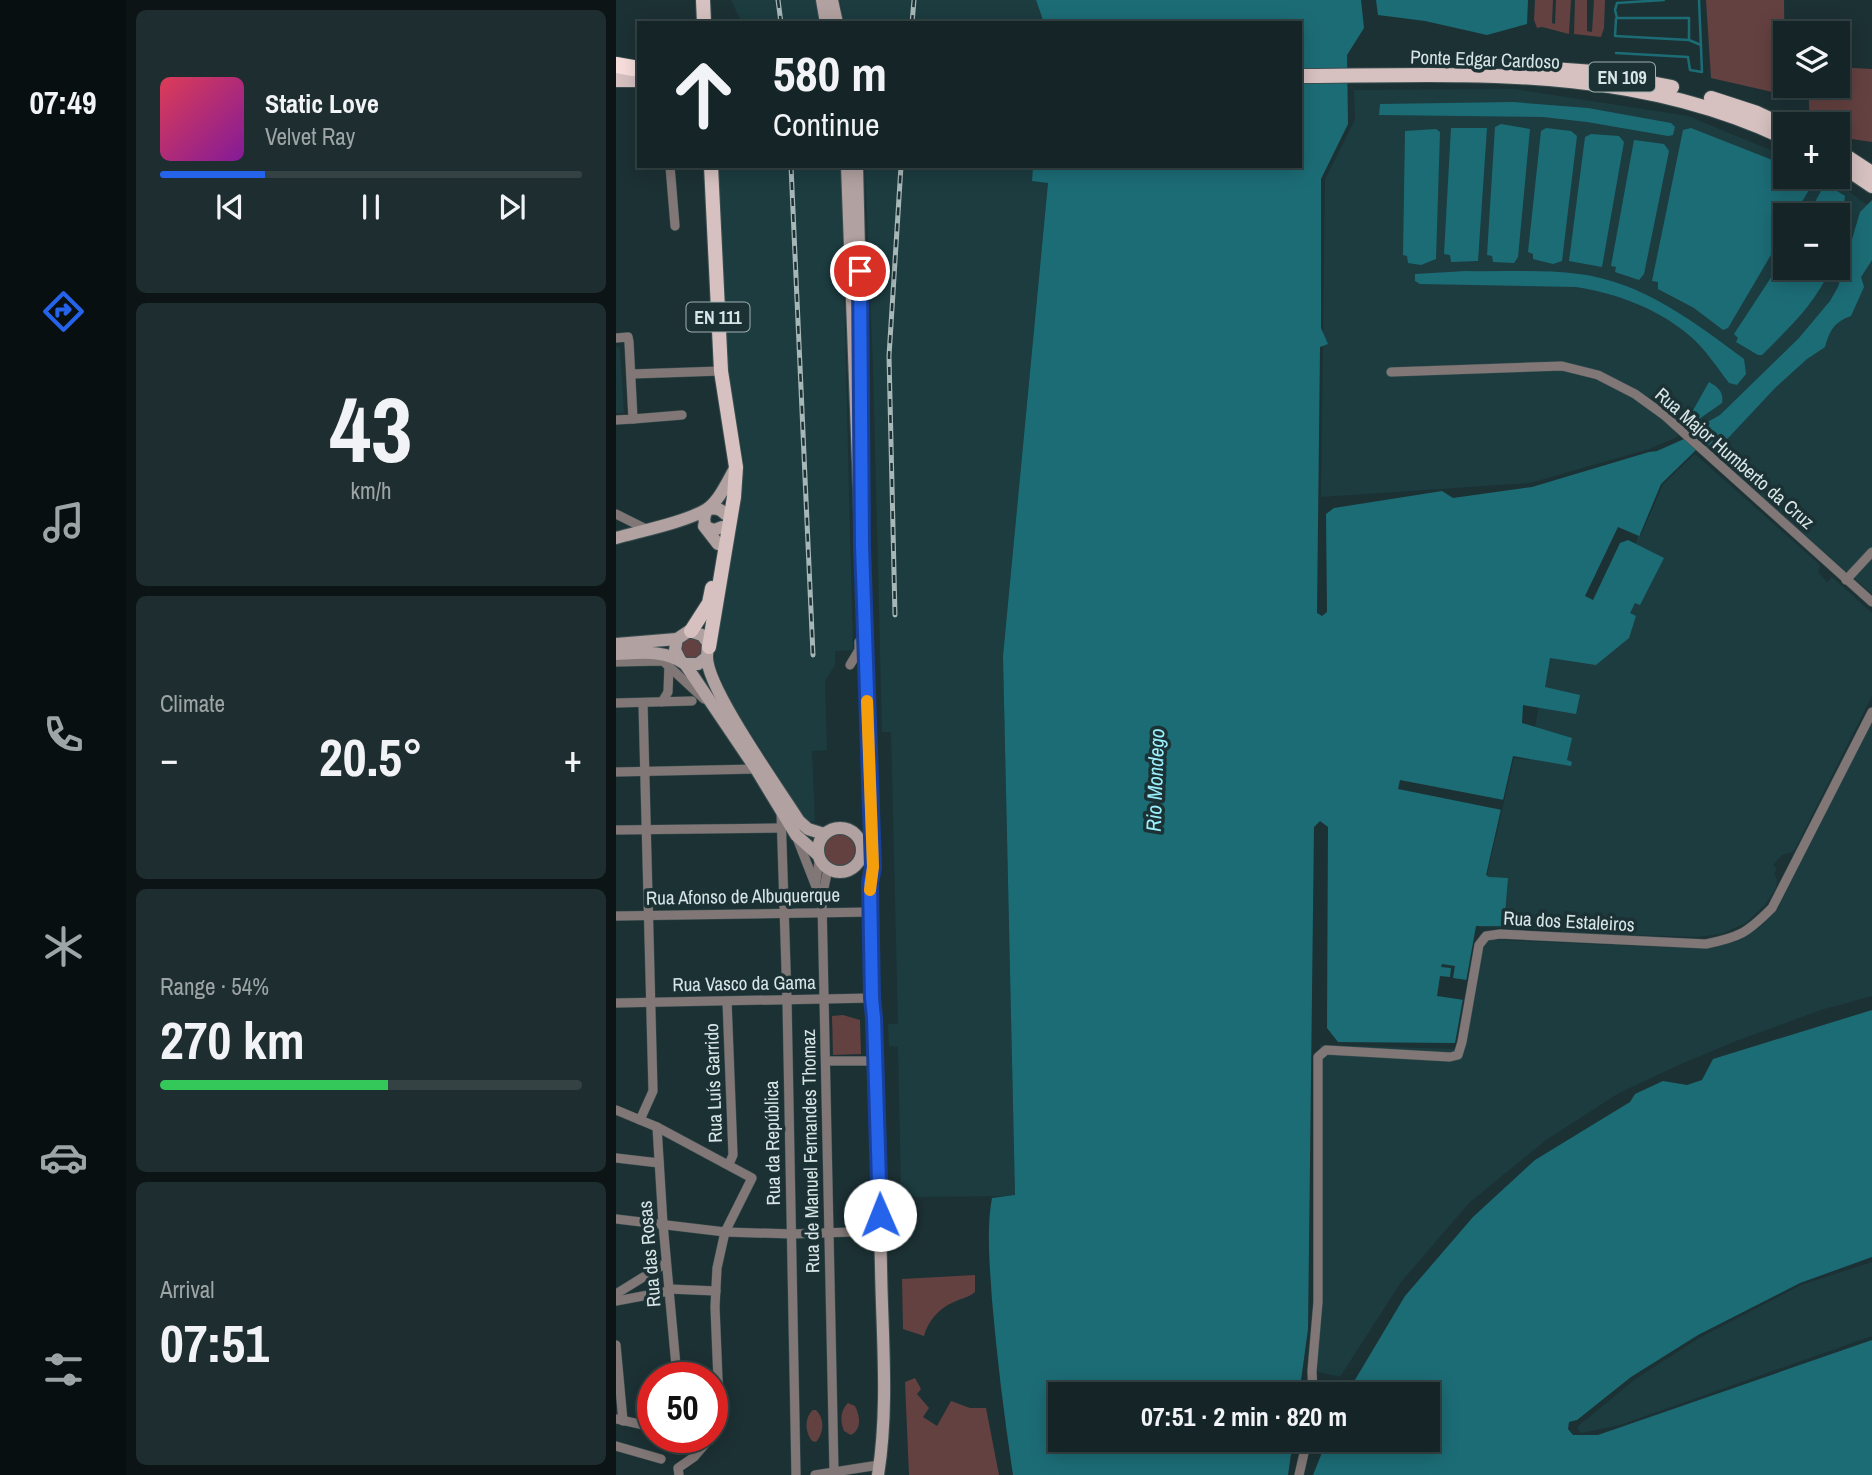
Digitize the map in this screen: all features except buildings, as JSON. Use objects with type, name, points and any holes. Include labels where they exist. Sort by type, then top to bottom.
[{"type":"highway","points":[[616,67],[636,74]]},
{"type":"main road","points":[[703,0],[704,21]]},
{"type":"main road","points":[[822,0],[826,21]]},
{"type":"main road","points":[[832,0],[837,21]]},
{"type":"main road","name":"Ponte Edgar Cardoso","points":[[1302,66],[1534,66],[1594,72],[1689,91],[1773,120]]},
{"type":"main road","points":[[616,82],[636,74]]},
{"type":"main road","name":"Ponte Edgar Cardoso","points":[[1302,76],[1522,76],[1593,83],[1645,90],[1690,101],[1773,132]]},
{"type":"main road","points":[[1850,159],[1872,173]]},
{"type":"main road","name":"EN 111","points":[[708,652],[736,467],[721,370],[711,168]]},
{"type":"main road","points":[[847,168],[873,867],[870,883]]},
{"type":"main road","points":[[858,168],[862,546]]},
{"type":"main road","points":[[1850,171],[1872,186]]},
{"type":"main road","points":[[718,544],[704,522],[708,509],[736,467]]},
{"type":"main road","points":[[616,538],[708,509],[718,508],[726,521],[714,530],[680,520]]},
{"type":"main road","name":"EN 111","points":[[691,631],[709,603],[718,544],[726,521]]},
{"type":"main road","points":[[616,644],[677,639],[691,631],[702,635],[708,652],[710,674],[723,701],[799,821],[808,829],[824,834],[837,830],[850,831],[860,826],[871,814]]},
{"type":"main road","points":[[677,639],[675,650],[678,663],[714,707],[796,835],[821,861],[842,871],[854,868],[859,863],[871,814]]},
{"type":"main road","points":[[616,654],[656,653],[678,663],[698,664],[708,652]]},
{"type":"main road","points":[[850,831],[859,838],[870,869],[880,1231],[882,1435],[878,1470]]},
{"type":"main road","points":[[821,861],[818,843],[824,834]]},
{"type":"main road","points":[[854,868],[868,875],[870,883]]},
{"type":"street","points":[[670,168],[675,226]]},
{"type":"street","points":[[616,338],[628,337],[633,419]]},
{"type":"street","name":"Rua Major Humberto da Cruz","points":[[1391,372],[1562,366],[1598,375],[1635,394],[1664,415],[1872,602]]},
{"type":"street","points":[[632,374],[721,370]]},
{"type":"street","points":[[616,420],[682,415]]},
{"type":"street","points":[[616,514],[646,529]]},
{"type":"street","points":[[850,665],[859,650],[858,564],[862,546]]},
{"type":"street","points":[[1846,580],[1872,552]]},
{"type":"street","points":[[616,662],[678,663],[662,702]]},
{"type":"street","points":[[616,703],[692,701]]},
{"type":"street","points":[[640,1120],[653,1091],[643,703]]},
{"type":"street","name":"Rua dos Estaleiros","points":[[1312,1382],[1318,1302],[1318,1057],[1326,1049],[1450,1057],[1458,1055],[1479,945],[1486,936],[1500,934],[1706,944],[1735,938],[1755,925],[1772,908],[1872,712]]},
{"type":"street","points":[[616,772],[756,769]]},
{"type":"street","name":"Rua da República","points":[[781,810],[796,1475]]},
{"type":"street","points":[[616,830],[781,828]]},
{"type":"street","name":"Rua de Manuel Fernandes Thomaz","points":[[796,835],[816,882],[822,907],[834,1472]]},
{"type":"street","points":[[816,882],[821,861]]},
{"type":"street","points":[[821,861],[824,878],[822,907]]},
{"type":"street","name":"Rua Afonso de Albuquerque","points":[[616,916],[785,913],[822,907],[871,912]]},
{"type":"street","name":"Rua Vasco da Gama","points":[[616,1003],[872,998]]},
{"type":"street","name":"Rua Luís Garrido","points":[[727,1001],[733,1155],[729,1164]]},
{"type":"street","points":[[826,1061],[876,1061]]},
{"type":"street","points":[[616,1110],[657,1128],[752,1178],[725,1233],[717,1268],[718,1362]]},
{"type":"street","name":"Rua das Rosas","points":[[657,1128],[676,1362]]},
{"type":"street","points":[[616,1158],[659,1163]]},
{"type":"street","points":[[616,1219],[725,1233],[880,1231]]},
{"type":"street","points":[[616,1294],[666,1263]]},
{"type":"street","points":[[616,1301],[669,1290],[716,1291]]},
{"type":"street","points":[[616,1345],[620,1420]]},
{"type":"street","points":[[616,1446],[661,1459]]},
{"type":"street","points":[[1299,1475],[1304,1452]]},
{"type":"street","points":[[679,1475],[678,1468],[697,1453]]},
{"type":"street","points":[[815,1475],[878,1470]]},
{"type":"shaded area","points":[[731,0],[815,0],[820,21],[741,21]]},
{"type":"shaded area","points":[[840,0],[1036,0],[1043,21],[844,21]]},
{"type":"shaded area","points":[[1535,0],[1553,0],[1552,23],[1555,24],[1556,0],[1571,0],[1569,34],[1537,28],[1534,20]]},
{"type":"shaded area","points":[[1575,0],[1587,0],[1587,31],[1592,32],[1594,0],[1605,0],[1601,37],[1574,34]]},
{"type":"shaded area","points":[[1706,0],[1784,0],[1784,21],[1773,21],[1773,92],[1711,78]]},
{"type":"shaded area","points":[[1850,68],[1872,69],[1872,142],[1850,139],[1850,112],[1809,112],[1809,98],[1850,98]]},
{"type":"shaded area","points":[[1515,89],[1688,116],[1773,151],[1773,189],[1846,189],[1872,208],[1872,594],[1685,430],[1675,438],[1649,449],[1530,483],[1321,497],[1325,179],[1355,120],[1354,90]]},
{"type":"shaded area","points":[[716,168],[841,168],[853,650],[835,651],[835,665],[825,681],[827,750],[812,751],[815,822],[807,821],[730,701],[714,661],[744,462],[725,352]]},
{"type":"shaded area","points":[[865,168],[1033,168],[1032,181],[1048,182],[1003,656],[1015,1196],[906,1197],[901,1192],[898,1047],[889,1046],[888,1024],[898,1024],[891,732],[882,732]]},
{"type":"shaded area","points":[[616,346],[620,348],[624,413],[616,413]]},
{"type":"shaded area","points":[[1695,454],[1819,564],[1818,572],[1827,582],[1832,577],[1872,613],[1872,696],[1795,849],[1782,855],[1773,865],[1777,869],[1774,873],[1776,888],[1765,905],[1746,923],[1721,934],[1698,937],[1563,933],[1562,930],[1479,927],[1487,875],[1514,758],[1529,760],[1548,656],[1603,517],[1641,535],[1663,484]]},
{"type":"shaded area","points":[[692,637],[702,644],[703,648],[696,658],[692,659],[682,652],[681,648],[688,638]]},
{"type":"shaded area","points":[[1872,721],[1872,996],[1821,1010],[1681,1064],[1619,1093],[1546,1140],[1469,1203],[1401,1282],[1340,1377],[1315,1371],[1321,1302],[1320,1045],[1456,1049],[1477,939],[1706,949],[1738,941],[1759,928],[1777,910]]},
{"type":"shaded area","points":[[839,834],[850,839],[855,850],[850,861],[839,866],[828,861],[823,850],[828,839]]},
{"type":"shaded area","points":[[843,1015],[860,1020],[861,1054],[833,1055],[832,1016]]},
{"type":"shaded area","points":[[1872,1262],[1872,1336],[1620,1425],[1580,1433],[1577,1427],[1634,1380],[1699,1338],[1801,1285]]},
{"type":"shaded area","points":[[975,1275],[975,1292],[939,1311],[931,1320],[924,1336],[903,1329],[902,1279]]},
{"type":"shaded area","points":[[915,1378],[921,1389],[917,1394],[929,1408],[923,1417],[937,1426],[951,1401],[970,1408],[986,1408],[999,1475],[909,1475],[905,1382]]},
{"type":"shaded area","points":[[848,1403],[855,1406],[859,1418],[857,1429],[851,1435],[844,1431],[841,1420],[843,1409]]},
{"type":"shaded area","points":[[813,1410],[819,1414],[822,1422],[822,1430],[816,1442],[812,1441],[807,1429],[808,1417]]},
{"type":"water","name":"Rio Mondego","points":[[1036,0],[1361,0],[1364,28],[1347,55],[1348,124],[1321,179],[1321,328],[1328,344],[1320,347],[1317,613],[1322,616],[1327,612],[1326,514],[1334,508],[1442,491],[1453,498],[1532,487],[1657,451],[1684,439],[1695,429],[1720,415],[1799,338],[1830,301],[1840,280],[1850,280],[1850,246],[1860,212],[1872,200],[1872,260],[1861,277],[1864,287],[1851,316],[1831,331],[1825,347],[1776,387],[1716,451],[1698,436],[1689,443],[1696,450],[1661,484],[1636,544],[1664,558],[1640,605],[1635,603],[1630,613],[1636,616],[1629,638],[1596,665],[1550,658],[1545,687],[1580,695],[1576,714],[1523,705],[1522,723],[1572,738],[1567,760],[1572,762],[1571,766],[1513,756],[1486,875],[1508,878],[1504,926],[1476,926],[1455,1043],[1338,1042],[1327,1028],[1328,827],[1320,821],[1314,827],[1308,1329],[1301,1382],[1048,1382],[1048,1452],[1291,1452],[1288,1475],[1013,1475],[996,1344],[989,1236],[992,1198],[1015,1195],[1003,656],[1048,183],[1032,181],[1033,168],[1302,168],[1302,21],[1043,21]]},
{"type":"water","points":[[1376,0],[1528,0],[1527,24],[1487,35],[1425,21],[1378,15]]},
{"type":"water","points":[[1513,102],[1588,108],[1671,123],[1675,127],[1673,135],[1668,136],[1543,117],[1379,115],[1380,104]]},
{"type":"water","points":[[1501,124],[1530,129],[1518,257],[1514,263],[1493,262],[1492,256],[1487,255],[1495,127]]},
{"type":"water","points":[[1451,128],[1487,128],[1478,261],[1451,262],[1450,255],[1444,254]]},
{"type":"water","points":[[1546,128],[1571,131],[1577,136],[1562,261],[1553,264],[1533,259],[1533,254],[1528,252],[1541,131]]},
{"type":"water","points":[[1691,128],[1773,160],[1773,189],[1810,189],[1801,203],[1773,203],[1773,251],[1728,328],[1723,330],[1694,308],[1658,289],[1658,282],[1652,281],[1683,130]]},
{"type":"water","points":[[1436,129],[1440,132],[1436,259],[1421,265],[1408,263],[1407,256],[1403,255],[1405,131]]},
{"type":"water","points":[[1591,134],[1619,136],[1624,142],[1602,267],[1569,261],[1585,137]]},
{"type":"water","points":[[1634,140],[1664,144],[1669,151],[1644,274],[1639,280],[1615,272],[1616,267],[1611,266]]},
{"type":"water","points":[[1822,189],[1834,189],[1845,196],[1844,203],[1814,203]]},
{"type":"water","points":[[1466,271],[1565,272],[1625,285],[1687,318],[1725,345],[1744,359],[1746,374],[1737,385],[1729,383],[1711,358],[1678,326],[1651,310],[1606,293],[1576,287],[1420,284],[1415,281],[1415,274]]},
{"type":"water","points":[[1773,274],[1773,280],[1825,280],[1801,315],[1762,355],[1736,342],[1738,338],[1734,334]]},
{"type":"water","points":[[1709,382],[1720,390],[1722,403],[1699,419],[1694,419],[1691,414]]},
{"type":"water","points":[[1872,1010],[1872,1257],[1800,1283],[1698,1335],[1631,1377],[1577,1420],[1569,1422],[1568,1429],[1573,1435],[1598,1435],[1872,1340],[1872,1475],[1313,1475],[1322,1452],[1440,1452],[1440,1382],[1354,1382],[1405,1296],[1473,1217],[1535,1160],[1630,1102],[1635,1094],[1663,1081],[1687,1085],[1702,1080],[1713,1059]]},
{"type":"pier","points":[[1618,527],[1639,536],[1636,544],[1628,540],[1620,543],[1593,600],[1585,596]]},
{"type":"pier","points":[[1400,780],[1504,800],[1502,810],[1398,789]]},
{"type":"pier","points":[[1442,964],[1455,966],[1453,978],[1467,980],[1464,1000],[1437,996],[1440,976],[1450,977],[1451,968],[1441,967]]},
{"type":"waterway","points":[[1664,0],[1617,3],[1617,18],[1689,18],[1689,40]]},
{"type":"waterway","points":[[1616,53],[1688,57],[1690,70],[1702,72],[1699,0]]},
{"type":"waterway","points":[[1616,19],[1615,36],[1689,40],[1701,45]]},
{"type":"railway","points":[[778,0],[781,21]]},
{"type":"railway","points":[[912,21],[914,0]]},
{"type":"railway","points":[[791,168],[813,655]]},
{"type":"railway","points":[[895,615],[889,356],[901,168]]},
{"type":"slow traffic","points":[[867,701],[873,867],[870,890]]},
{"type":"route","points":[[860,271],[862,546],[873,867],[870,883],[872,998],[880,1215]]}]
